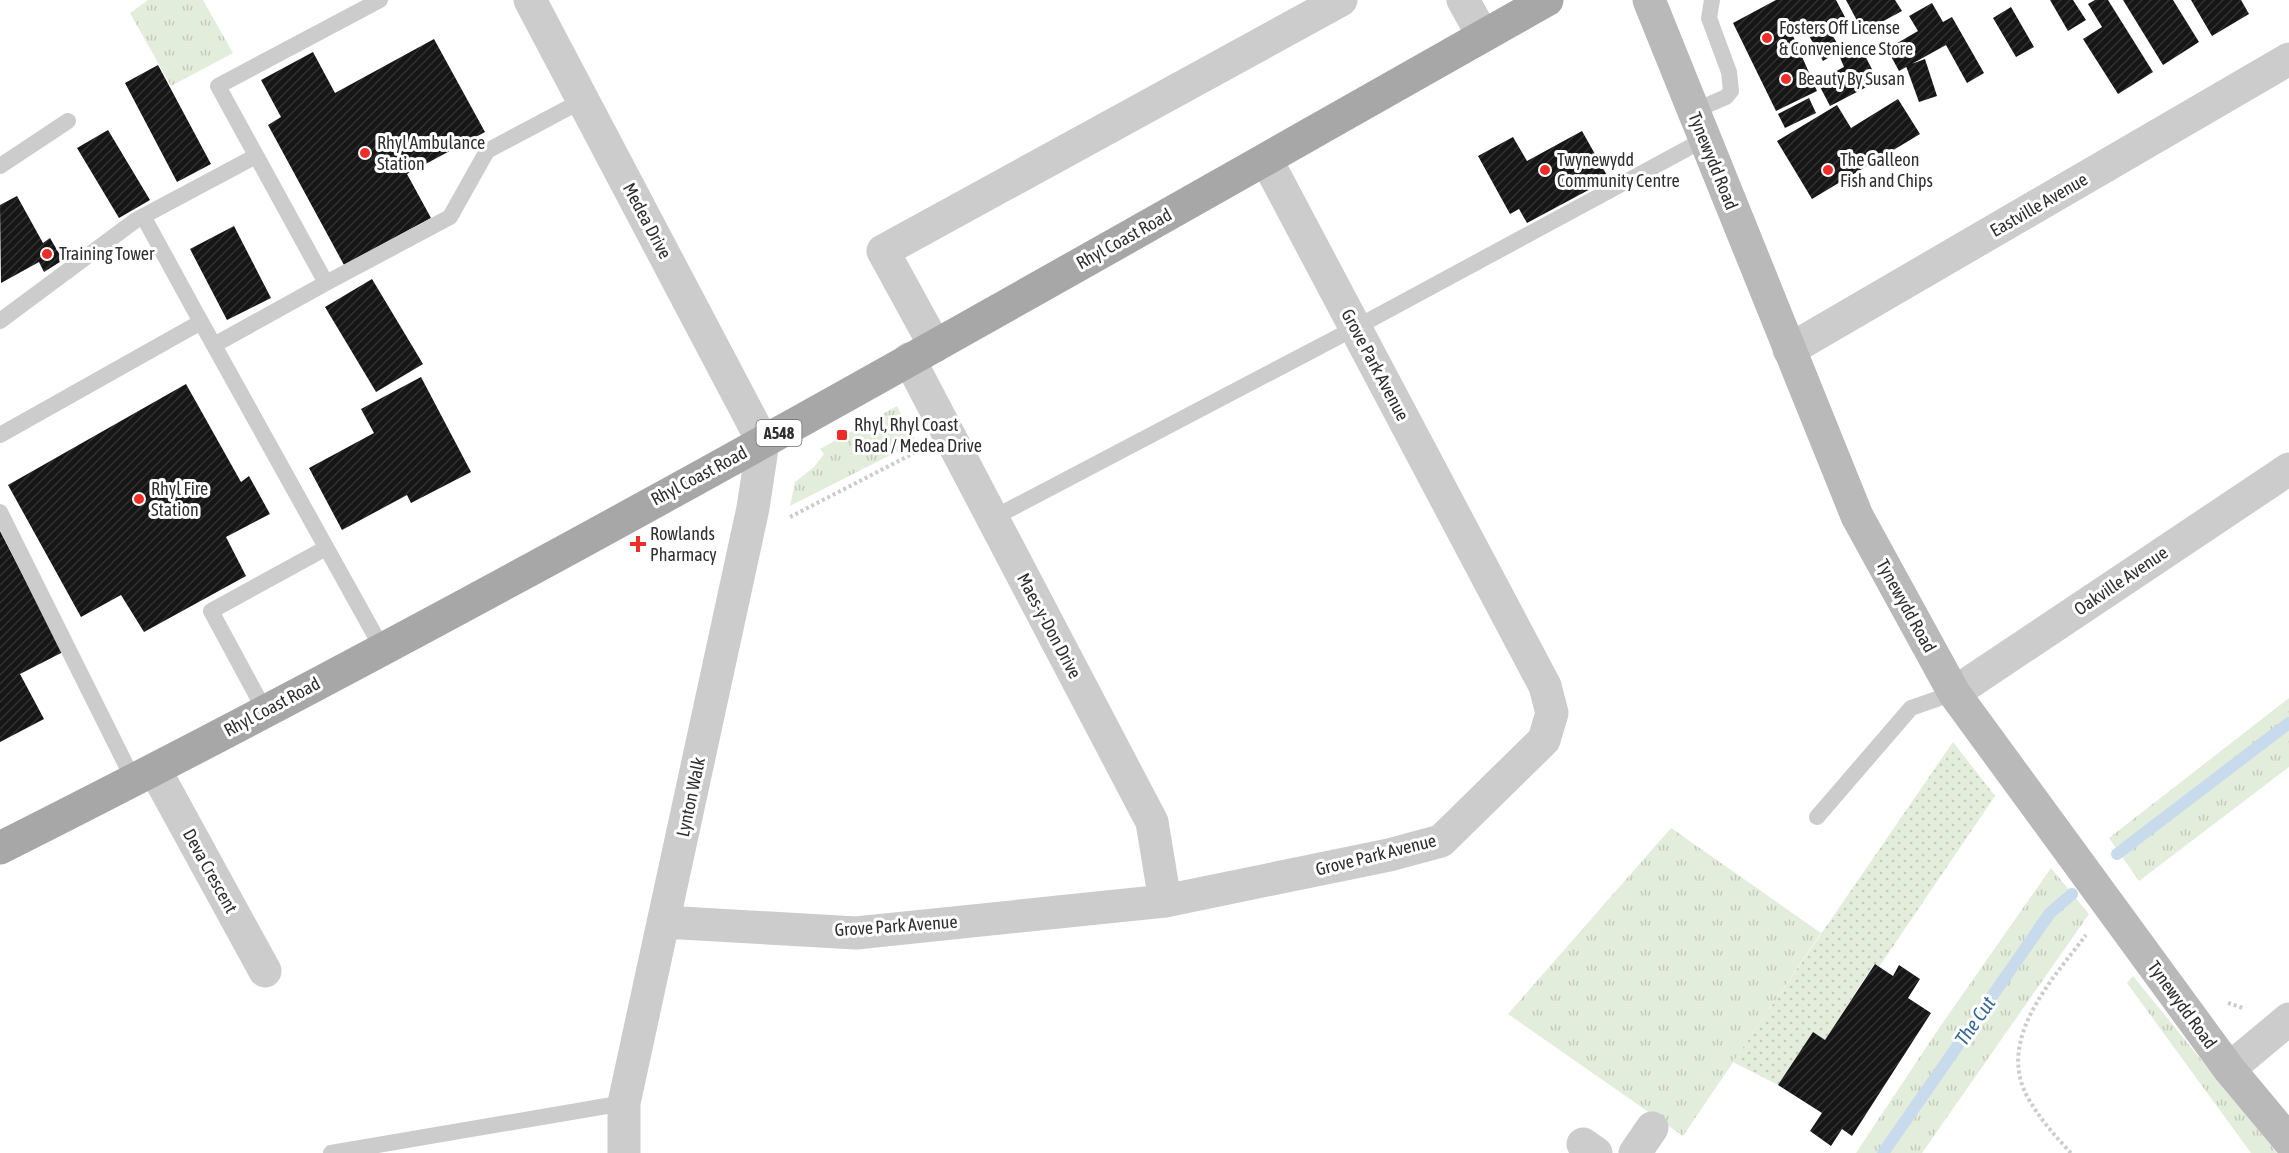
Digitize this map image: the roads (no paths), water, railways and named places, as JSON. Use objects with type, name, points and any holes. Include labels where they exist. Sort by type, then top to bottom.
[{"type":"main road","name":"Rhyl Coast Road","points":[[0,848],[265,711],[764,442],[1547,0]]},
{"type":"street","name":"Maes-y-Don Drive","points":[[1165,901],[1152,822],[949,435],[922,352],[883,251],[1341,0]]},
{"type":"street","points":[[1463,0],[1483,36]]},
{"type":"street","name":"Tynewydd Road","points":[[1649,0],[1857,516],[1954,693],[2229,1069],[2289,1141]]},
{"type":"street","name":"Medea Drive","points":[[533,1],[764,442]]},
{"type":"street","name":"Eastville Avenue","points":[[1789,350],[2289,59]]},
{"type":"street","name":"Grove Park Avenue","points":[[664,921],[856,933],[1165,901],[1389,855],[1441,841],[1544,740],[1552,713],[1545,686],[1266,159]]},
{"type":"street","name":"Lynton Walk","points":[[624,1153],[624,1103],[746,540],[764,442]]},
{"type":"street","name":"Oakville Avenue","points":[[1954,693],[2289,469]]},
{"type":"street","name":"Deva Crescent","points":[[144,775],[265,971]]},
{"type":"street","points":[[2229,1069],[2283,1024]]},
{"type":"lane","points":[[326,283],[218,86],[380,0]]},
{"type":"lane","points":[[993,519],[1356,328],[1699,125],[1731,91],[1729,72],[1709,18],[1712,0]]},
{"type":"lane","points":[[214,345],[450,217],[487,151],[583,100]]},
{"type":"lane","points":[[0,166],[68,121]]},
{"type":"lane","points":[[0,321],[143,216],[256,156]]},
{"type":"lane","points":[[143,216],[382,648]]},
{"type":"lane","points":[[0,435],[201,322]]},
{"type":"lane","points":[[0,512],[144,775]]},
{"type":"lane","points":[[265,711],[211,611],[326,548]]},
{"type":"lane","points":[[1817,817],[1911,708],[1954,693]]},
{"type":"lane","points":[[331,1153],[624,1103]]},
{"type":"waterway","name":"The Cut","points":[[2117,854],[2289,723]]},
{"type":"waterway","name":"The Cut","points":[[1883,1153],[2050,913],[2072,894]]},
{"type":"place","name":"Fosters Off License & Convenience Store","points":[[1767,38]]},
{"type":"place","name":"Beauty By Susan","points":[[1786,79]]},
{"type":"place","name":"Rhyl Ambulance Station","points":[[365,153]]},
{"type":"place","name":"Twynewydd Community Centre","points":[[1545,170]]},
{"type":"place","name":"The Galleon Fish and Chips","points":[[1828,170]]},
{"type":"place","name":"Training Tower","points":[[47,254]]},
{"type":"place","name":"Rhyl, Rhyl Coast Road / Medea Drive","points":[[842,435]]},
{"type":"place","name":"Rhyl Fire Station","points":[[139,499]]},
{"type":"place","name":"Rowlands Pharmacy","points":[[638,544]]}]
